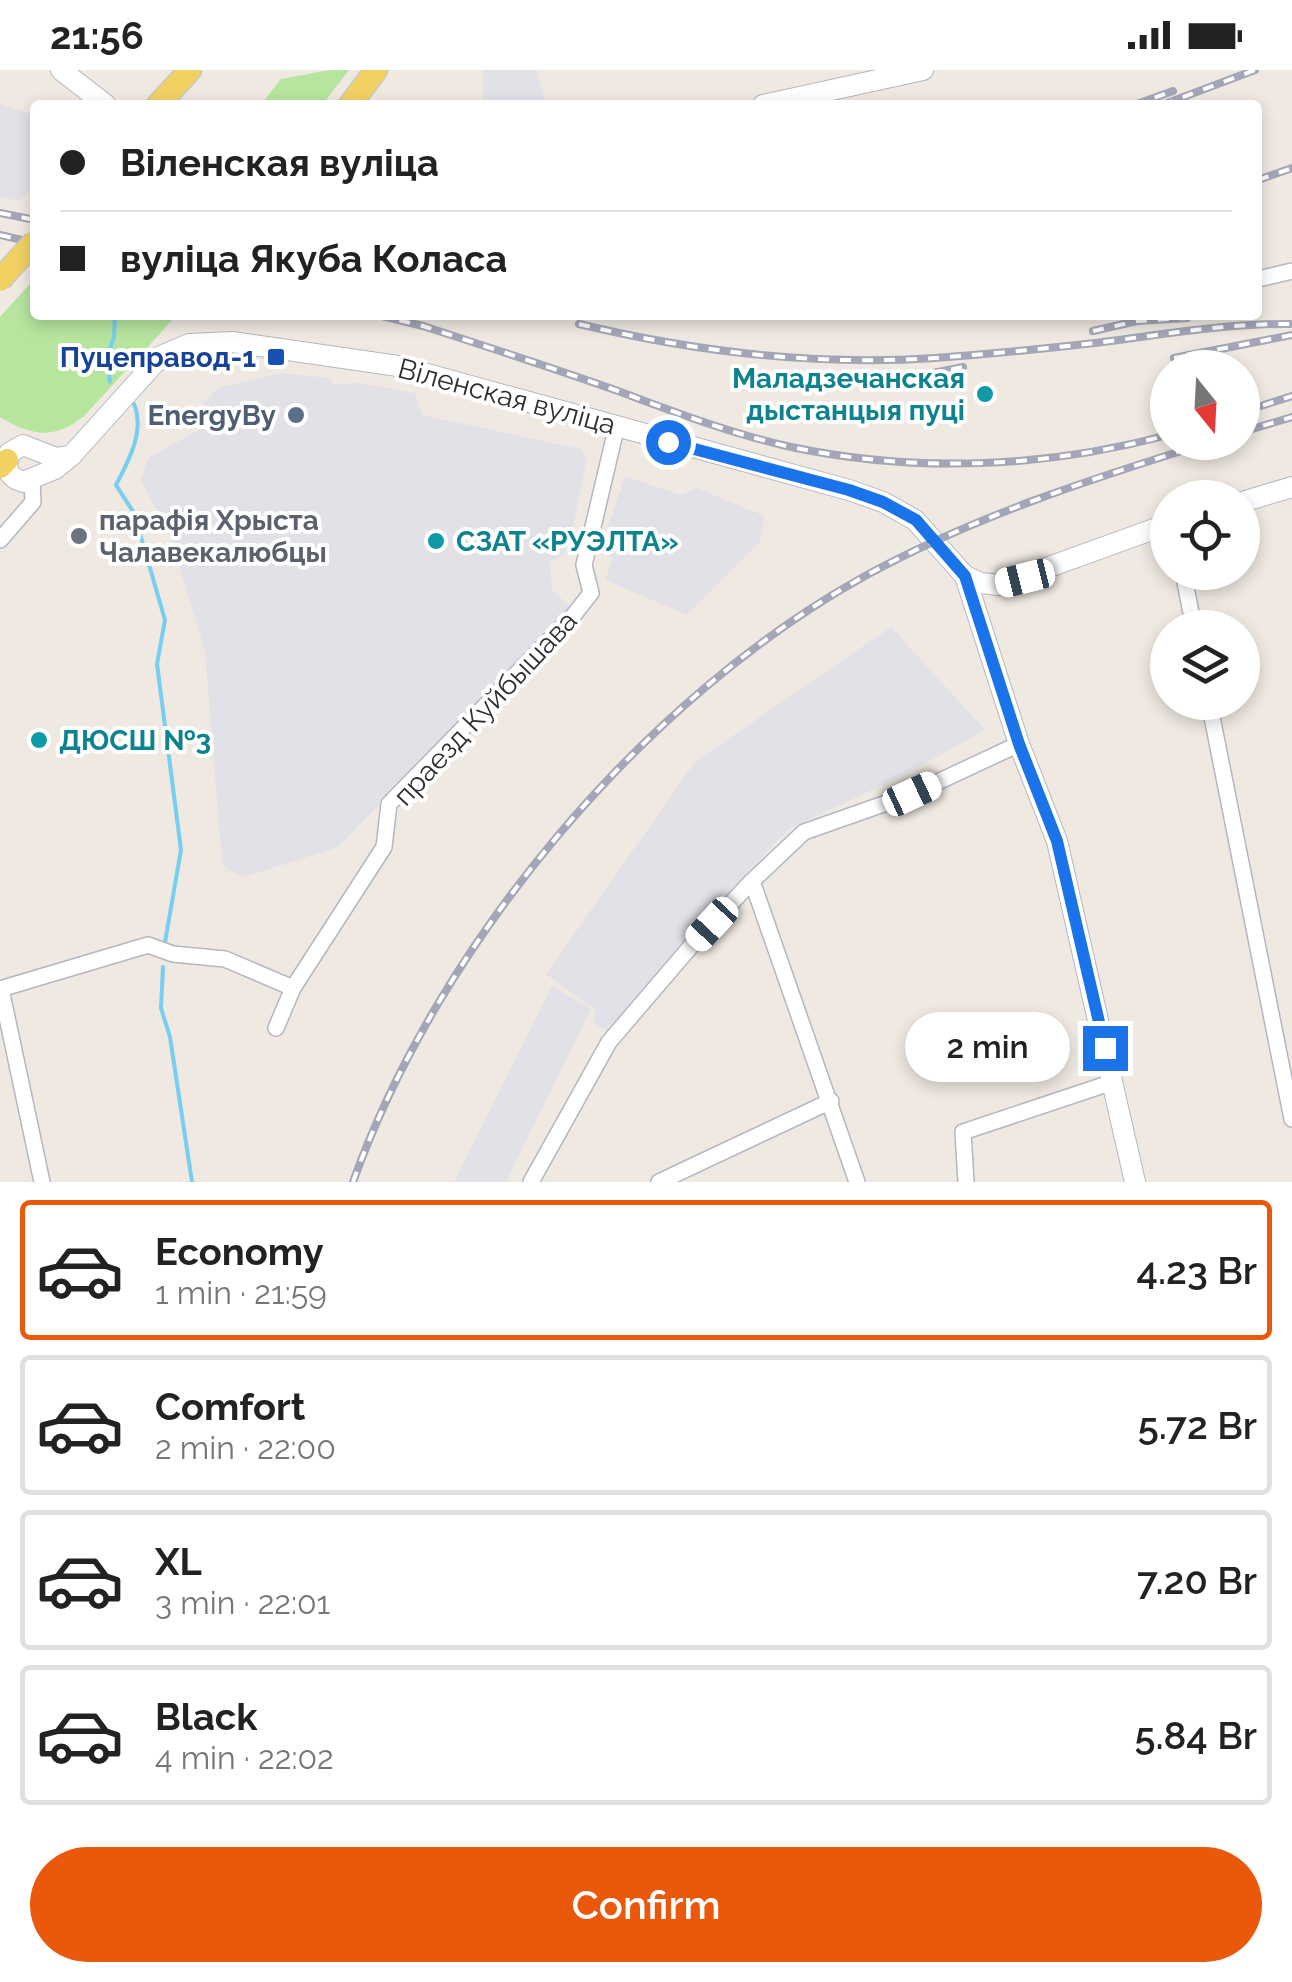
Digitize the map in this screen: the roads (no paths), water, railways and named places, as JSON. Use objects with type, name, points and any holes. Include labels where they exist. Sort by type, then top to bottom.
[{"type":"main road","points":[[61,70],[100,100]]},
{"type":"main road","points":[[163,100],[190,70]]},
{"type":"main road","points":[[354,100],[376,70]]},
{"type":"main road","points":[[786,100],[922,70]]},
{"type":"main road","points":[[0,280],[30,247]]},
{"type":"main road","name":"Віленская вуліца","points":[[66,461],[162,356],[175,348],[204,342],[232,342],[398,366],[883,502],[916,520],[965,576]]},
{"type":"main road","points":[[29,445],[66,461],[36,478],[18,481],[5,457],[29,445]]},
{"type":"main road","points":[[36,478],[44,462],[41,453]]},
{"type":"main road","points":[[1260,497],[1292,487]]},
{"type":"main road","points":[[965,576],[982,583],[1012,582],[1150,531]]},
{"type":"main road","points":[[965,576],[1019,744],[1057,841],[1135,1182]]},
{"type":"street","points":[[1262,278],[1292,271]]},
{"type":"street","name":"праезд Куйбышава","points":[[276,1028],[293,988],[384,846],[389,804],[591,593],[584,565],[618,425]]},
{"type":"street","points":[[0,540],[33,502],[36,478]]},
{"type":"street","points":[[1213,720],[1292,1118]]},
{"type":"street","points":[[531,1182],[609,1042],[692,945],[804,832],[912,794],[1019,744]]},
{"type":"street","points":[[752,881],[857,1182]]},
{"type":"street","points":[[42,1182],[1,989],[148,945],[173,954],[225,959],[293,988]]},
{"type":"street","points":[[966,1182],[963,1132],[1113,1082]]},
{"type":"street","points":[[659,1182],[831,1101]]},
{"type":"waterway","points":[[110,382],[107,357],[115,320]]},
{"type":"waterway","points":[[134,404],[137,435],[116,485],[134,513],[165,620],[157,664],[181,850],[165,942]]},
{"type":"waterway","points":[[163,967],[161,1008],[170,1037],[192,1182]]},
{"type":"railway","points":[[1175,100],[1255,70]]},
{"type":"railway","points":[[1148,100],[1173,91]]},
{"type":"railway","points":[[1262,179],[1292,168]]},
{"type":"railway","points":[[0,213],[30,219]]},
{"type":"railway","points":[[0,235],[30,242]]},
{"type":"railway","points":[[398,320],[594,382],[725,429],[838,455],[885,461],[980,463],[1075,454],[1150,439]]},
{"type":"railway","points":[[1093,331],[1154,320]]},
{"type":"railway","points":[[579,324],[711,349],[845,360],[955,356],[1218,327],[1292,324]]},
{"type":"railway","points":[[1215,350],[1292,335]]},
{"type":"railway","points":[[908,378],[963,367]]},
{"type":"railway","points":[[1260,406],[1292,396]]},
{"type":"railway","points":[[1260,427],[1292,417]]},
{"type":"railway","points":[[353,1182],[390,1093],[438,1004],[494,918],[558,836],[628,759],[704,689],[783,627],[865,576],[1034,500],[1153,460]]},
{"type":"place","name":"Пуцеправод-1","points":[[276,357]]},
{"type":"place","name":"Маладзечанская дыстанцыя пуці","points":[[985,394]]},
{"type":"place","name":"EnergyBy","points":[[296,415]]},
{"type":"place","name":"парафія Хрыста Чалавекалюбцы","points":[[79,536]]},
{"type":"place","name":"СЗАТ «РУЭЛТА»","points":[[436,541]]},
{"type":"place","name":"ДЮСШ №3","points":[[39,740]]}]
